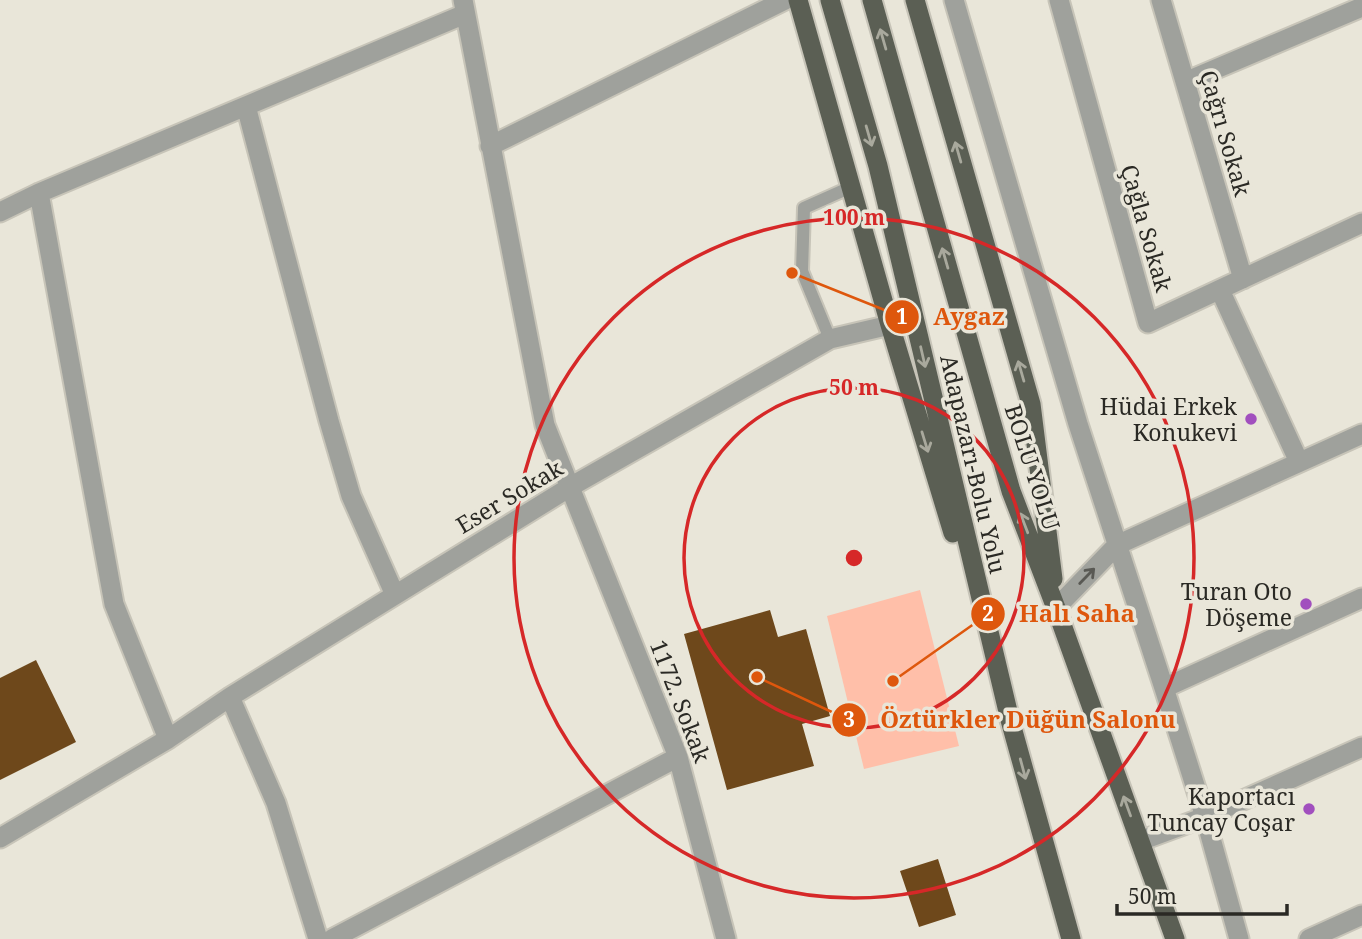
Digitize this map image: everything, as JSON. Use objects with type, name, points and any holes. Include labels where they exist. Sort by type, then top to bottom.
[{"type":"highway","points":[[797,0],[890,325],[1010,720]]},
{"type":"highway","name":"Adapazarı-Bolu Yolu","points":[[830,0],[878,166],[1010,720],[1071,939]]},
{"type":"highway","name":"BOLU YOLU","points":[[872,0],[1011,491],[1175,939]]},
{"type":"highway","points":[[915,0],[1031,404],[1056,608]]},
{"type":"street","points":[[490,146],[785,0]]},
{"type":"street","points":[[954,0],[1078,424],[1205,817],[1239,939]]},
{"type":"street","name":"Çağla Sokak","points":[[1059,0],[1149,323],[1362,223]]},
{"type":"street","name":"Çağrı Sokak","points":[[1161,0],[1243,279]]},
{"type":"street","points":[[0,212],[246,106],[464,7]]},
{"type":"street","name":"1172. Sokak","points":[[464,7],[545,425],[678,757],[726,939]]},
{"type":"street","points":[[1185,82],[1362,7]]},
{"type":"street","points":[[246,106],[351,496],[395,595]]},
{"type":"street","points":[[39,193],[114,604],[168,739]]},
{"type":"street","points":[[1220,290],[1299,462]]},
{"type":"street","name":"Eser Sokak","points":[[0,838],[168,739],[230,697],[570,487],[830,339],[890,325]]},
{"type":"street","points":[[1056,608],[1117,545],[1362,434]]},
{"type":"street","points":[[1164,688],[1362,598]]},
{"type":"street","points":[[230,697],[276,803],[318,939]]},
{"type":"street","points":[[1140,841],[1205,817],[1362,747]]},
{"type":"street","points":[[332,939],[678,757]]},
{"type":"street","points":[[1309,939],[1362,915]]},
{"type":"lane","points":[[830,339],[802,271],[804,208],[851,187]]},
{"type":"shaded area","points":[[920,590],[959,746],[864,769],[827,616]]},
{"type":"building","points":[[770,610],[778,637],[806,629],[830,716],[802,724],[814,766],[727,790],[684,634]]},
{"type":"building","points":[[36,660],[76,742],[0,780],[0,678]]},
{"type":"building","points":[[938,859],[956,915],[919,927],[900,871]]},
{"type":"place","name":"Aygaz","points":[[792,273]]},
{"type":"place","name":"Hüdai Erkek Konukevi","points":[[1251,419]]},
{"type":"place","name":"Turan Oto Döşeme","points":[[1306,604]]},
{"type":"place","name":"Öztürkler Düğün Salonu","points":[[757,677]]},
{"type":"place","name":"Halı Saha","points":[[893,681]]},
{"type":"place","name":"Kaportacı Tuncay Coşar","points":[[1309,809]]}]
